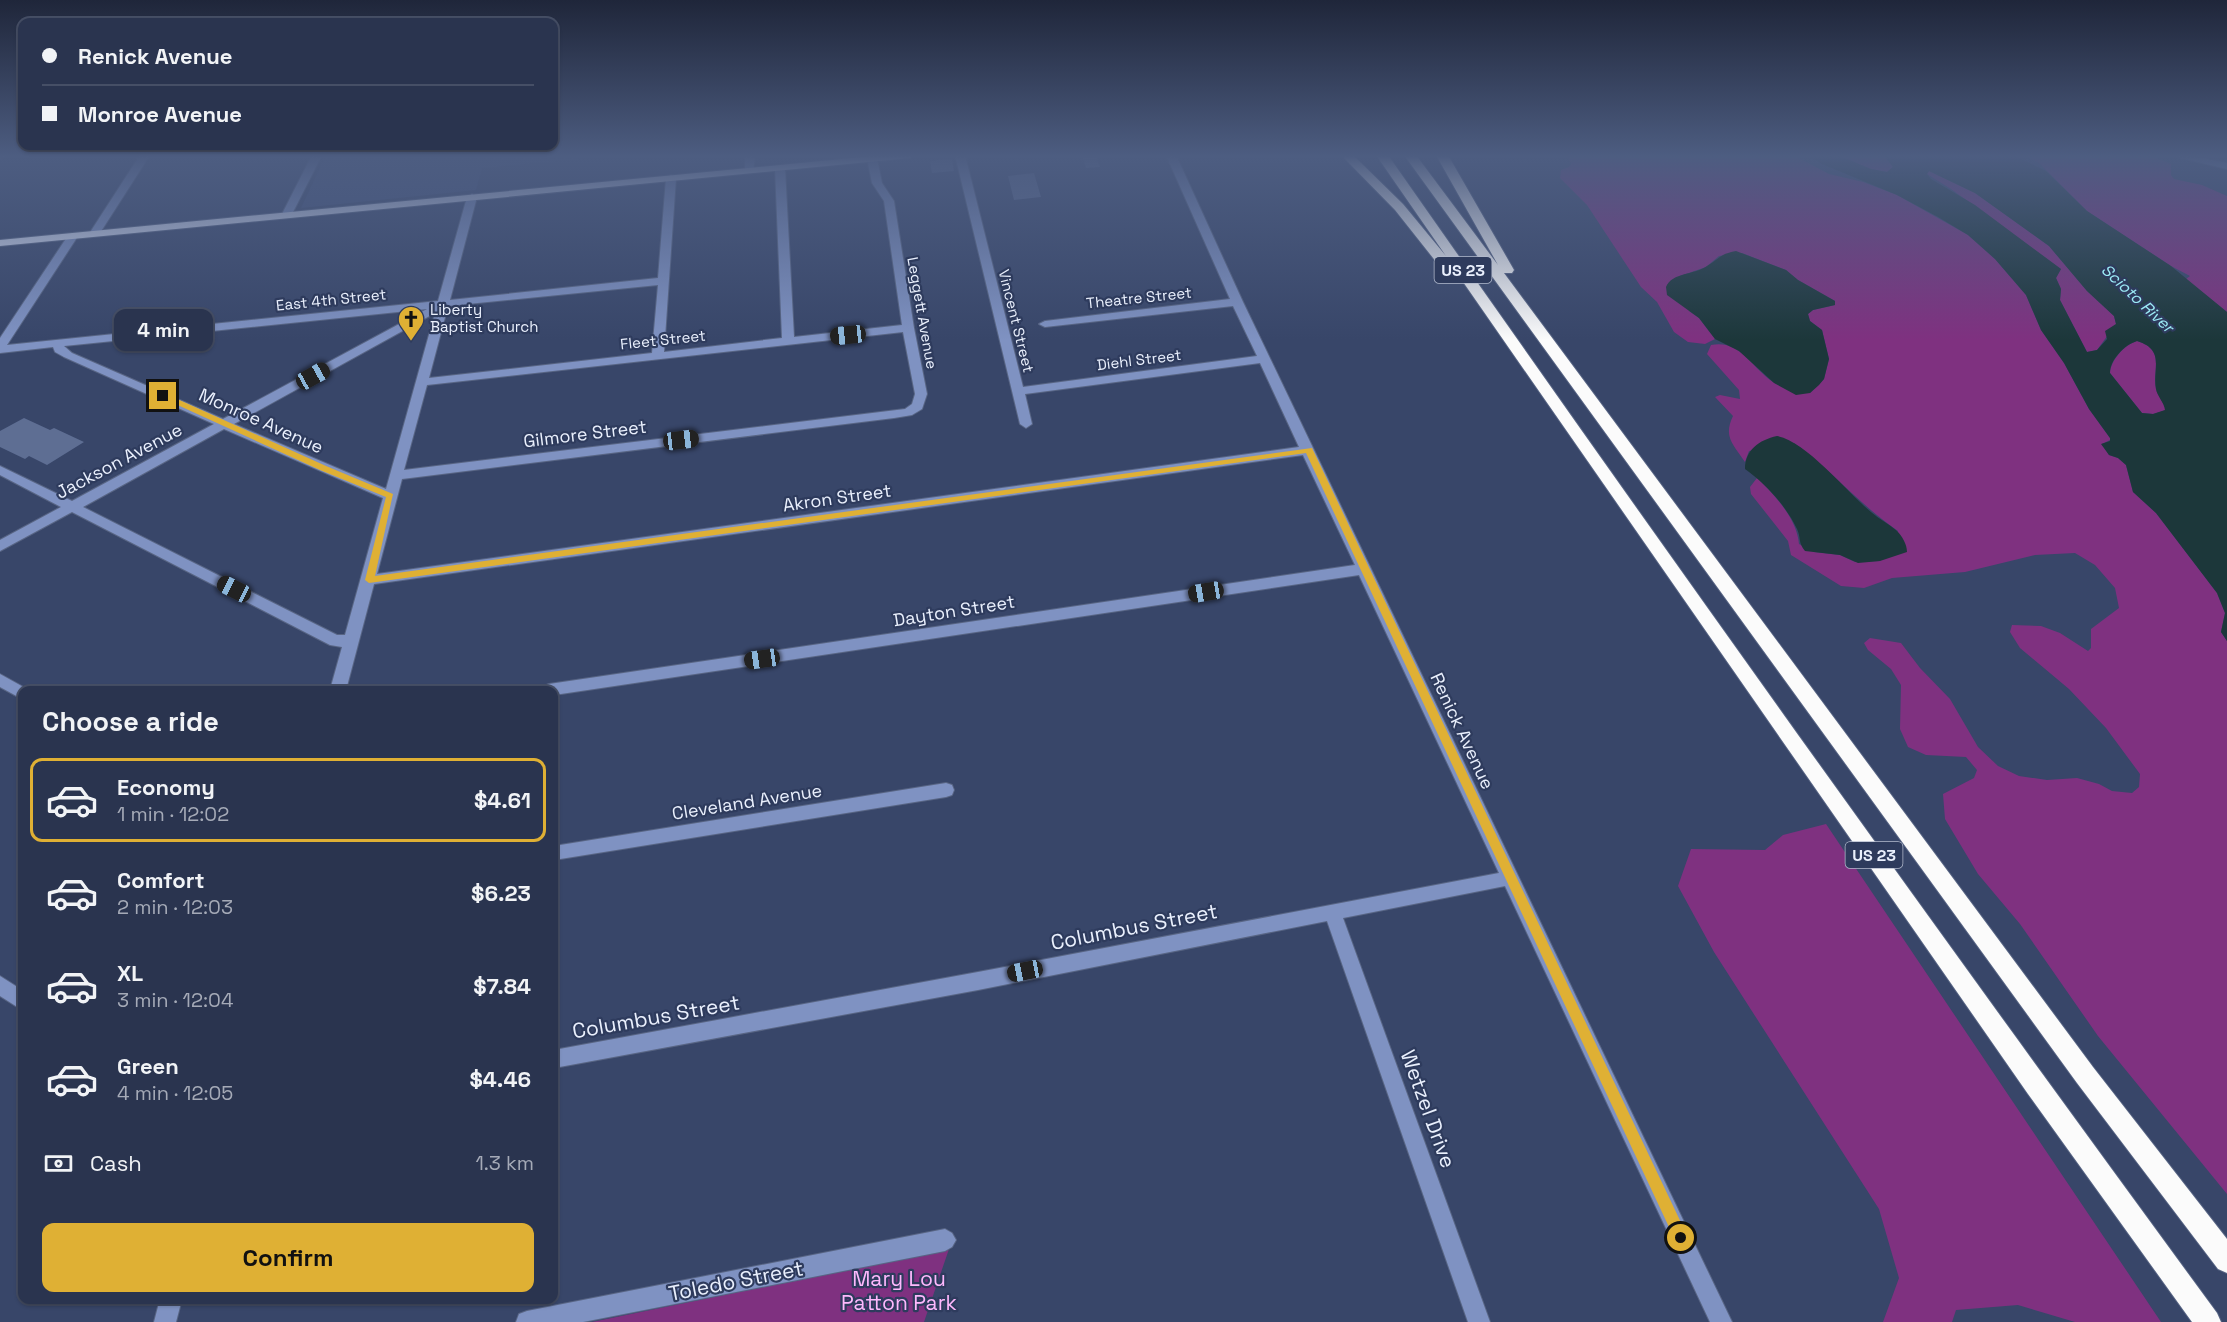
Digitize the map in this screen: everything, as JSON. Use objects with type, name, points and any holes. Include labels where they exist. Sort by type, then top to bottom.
[{"type":"highway","points":[[1407,217],[1542,386]]},
{"type":"highway","name":"US 23","points":[[1425,217],[2036,1086],[2208,1322]]},
{"type":"highway","name":"US 23","points":[[1456,217],[2085,1075],[2227,1260]]},
{"type":"highway","points":[[1477,217],[1570,371]]},
{"type":"main road","points":[[0,243],[279,217]]},
{"type":"street","points":[[94,234],[105,217]]},
{"type":"street","points":[[339,686],[467,217]]},
{"type":"street","points":[[658,355],[668,217]]},
{"type":"street","points":[[782,217],[788,341]]},
{"type":"street","name":"Leggett Avenue","points":[[891,217],[908,328],[921,394],[918,406]]},
{"type":"street","name":"Vincent Street","points":[[975,217],[1026,424]]},
{"type":"street","name":"Renick Avenue","points":[[1199,217],[1237,302],[1721,1322]]},
{"type":"street","points":[[0,348],[74,236]]},
{"type":"street","name":"East 4th Street","points":[[0,348],[664,281]]},
{"type":"street","name":"Theatre Street","points":[[1045,324],[1237,302]]},
{"type":"street","name":"Jackson Avenue","points":[[0,546],[444,303]]},
{"type":"street","name":"Fleet Street","points":[[422,382],[908,328]]},
{"type":"street","name":"Monroe Avenue","points":[[58,343],[59,350],[68,355],[390,496]]},
{"type":"street","name":"Diehl Street","points":[[1017,391],[1266,359]]},
{"type":"street","name":"Gilmore Street","points":[[397,475],[894,414],[908,412],[918,406]]},
{"type":"street","name":"Akron Street","points":[[369,580],[1309,450]]},
{"type":"street","points":[[0,470],[335,641],[351,641]]},
{"type":"street","name":"Dayton Street","points":[[558,689],[1364,569]]},
{"type":"street","points":[[0,680],[18,691]]},
{"type":"street","name":"Cleveland Avenue","points":[[558,852],[946,790]]},
{"type":"street","name":"Columbus Street","points":[[558,1058],[978,981],[1510,878]]},
{"type":"street","name":"Wetzel Drive","points":[[1332,911],[1479,1322]]},
{"type":"street","points":[[0,985],[18,998]]},
{"type":"street","name":"Toledo Street","points":[[527,1322],[945,1240]]},
{"type":"street","points":[[165,1322],[170,1304]]},
{"type":"green space","points":[[1595,217],[1936,217],[1968,235],[1995,259],[2026,295],[2041,330],[2064,363],[2089,409],[2110,438],[2102,444],[2109,455],[2118,458],[2126,465],[2133,492],[2156,513],[2217,593],[2225,613],[2221,632],[2227,641],[2227,1194],[2098,1036],[2020,924],[1978,874],[1945,819],[1943,794],[1974,778],[1977,770],[1966,757],[1926,755],[1908,747],[1900,729],[1901,685],[1891,669],[1868,650],[1864,643],[1870,638],[1901,643],[1920,668],[1950,699],[1978,747],[1998,766],[2019,776],[2047,780],[2077,778],[2099,784],[2112,791],[2132,793],[2139,787],[2140,774],[2106,728],[2069,689],[2020,648],[2010,632],[2012,625],[2041,626],[2060,633],[2088,651],[2091,648],[2091,629],[2119,608],[2115,588],[2095,565],[2075,553],[2035,555],[1965,572],[1892,578],[1864,588],[1841,586],[1791,555],[1788,541],[1751,494],[1750,487],[1757,478],[1778,500],[1790,517],[1799,544],[1814,552],[1840,555],[1855,562],[1880,561],[1898,531],[1794,443],[1749,451],[1745,462],[1729,435],[1733,416],[1715,397],[1720,395],[1740,399],[1739,390],[1707,354],[1711,345],[1730,346],[1738,350],[1773,382],[1810,393],[1824,379],[1829,359],[1822,330],[1810,321],[1808,314],[1813,310],[1835,305],[1835,301],[1798,280],[1786,270],[1742,253],[1719,256],[1706,267],[1680,276],[1689,311],[1699,318],[1715,339],[1705,344],[1688,342],[1674,332],[1657,302],[1641,287]]},
{"type":"green space","points":[[1989,217],[2008,217],[2049,246],[2087,291],[2114,316],[2116,324],[2097,350],[2087,352],[2060,300],[2061,289],[2056,278],[2061,269]]},
{"type":"green space","points":[[2096,217],[2227,217],[2227,312],[2186,279],[2190,276]]},
{"type":"green space","points":[[2137,341],[2152,349],[2155,355],[2156,389],[2166,410],[2153,414],[2142,413],[2110,373],[2119,354],[2127,346]]},
{"type":"green space","points":[[1826,824],[2161,1322],[2075,1322],[2018,1305],[1956,1310],[1952,1322],[1883,1322],[1899,1278],[1879,1209],[1714,952],[1678,886],[1691,849],[1765,850],[1783,835]]},
{"type":"green space","name":"Mary Lou Patton Park","points":[[949,1249],[924,1322],[592,1322]]},
{"type":"water","name":"Scioto River","points":[[1938,217],[1991,217],[2061,269],[2056,278],[2061,289],[2060,300],[2087,352],[2097,350],[2107,339],[2105,331],[2116,324],[2114,316],[2087,291],[2049,246],[2008,217],[2096,217],[2171,266],[2227,312],[2227,641],[2221,632],[2225,613],[2217,593],[2156,513],[2133,492],[2126,465],[2118,458],[2109,455],[2101,444],[2110,441],[2110,438],[2089,409],[2064,363],[2041,330],[2026,295],[1995,259],[1968,235]],"holes":[[[2137,341],[2146,345],[2155,355],[2156,389],[2165,410],[2153,414],[2142,413],[2110,373],[2112,363],[2127,346]]]},
{"type":"water","points":[[1736,251],[1786,270],[1798,280],[1835,301],[1835,305],[1813,310],[1808,314],[1810,321],[1822,330],[1829,359],[1824,379],[1810,393],[1796,395],[1774,383],[1739,351],[1715,339],[1699,318],[1667,295],[1666,287],[1673,279],[1702,269],[1723,255]]},
{"type":"water","points":[[1777,436],[1801,447],[1871,512],[1897,531],[1904,540],[1907,552],[1880,561],[1858,563],[1840,555],[1805,551],[1797,529],[1781,504],[1760,481],[1745,469],[1750,451],[1764,440]]},
{"type":"building","points":[[24,418],[50,430],[54,428],[84,442],[47,465],[29,456],[25,459],[0,447],[0,431]]},
{"type":"place","name":"Liberty Baptist Church","points":[[411,342]]},
{"type":"route","points":[[163,396],[390,496],[369,580],[868,513],[1309,450],[1681,1238]]}]
